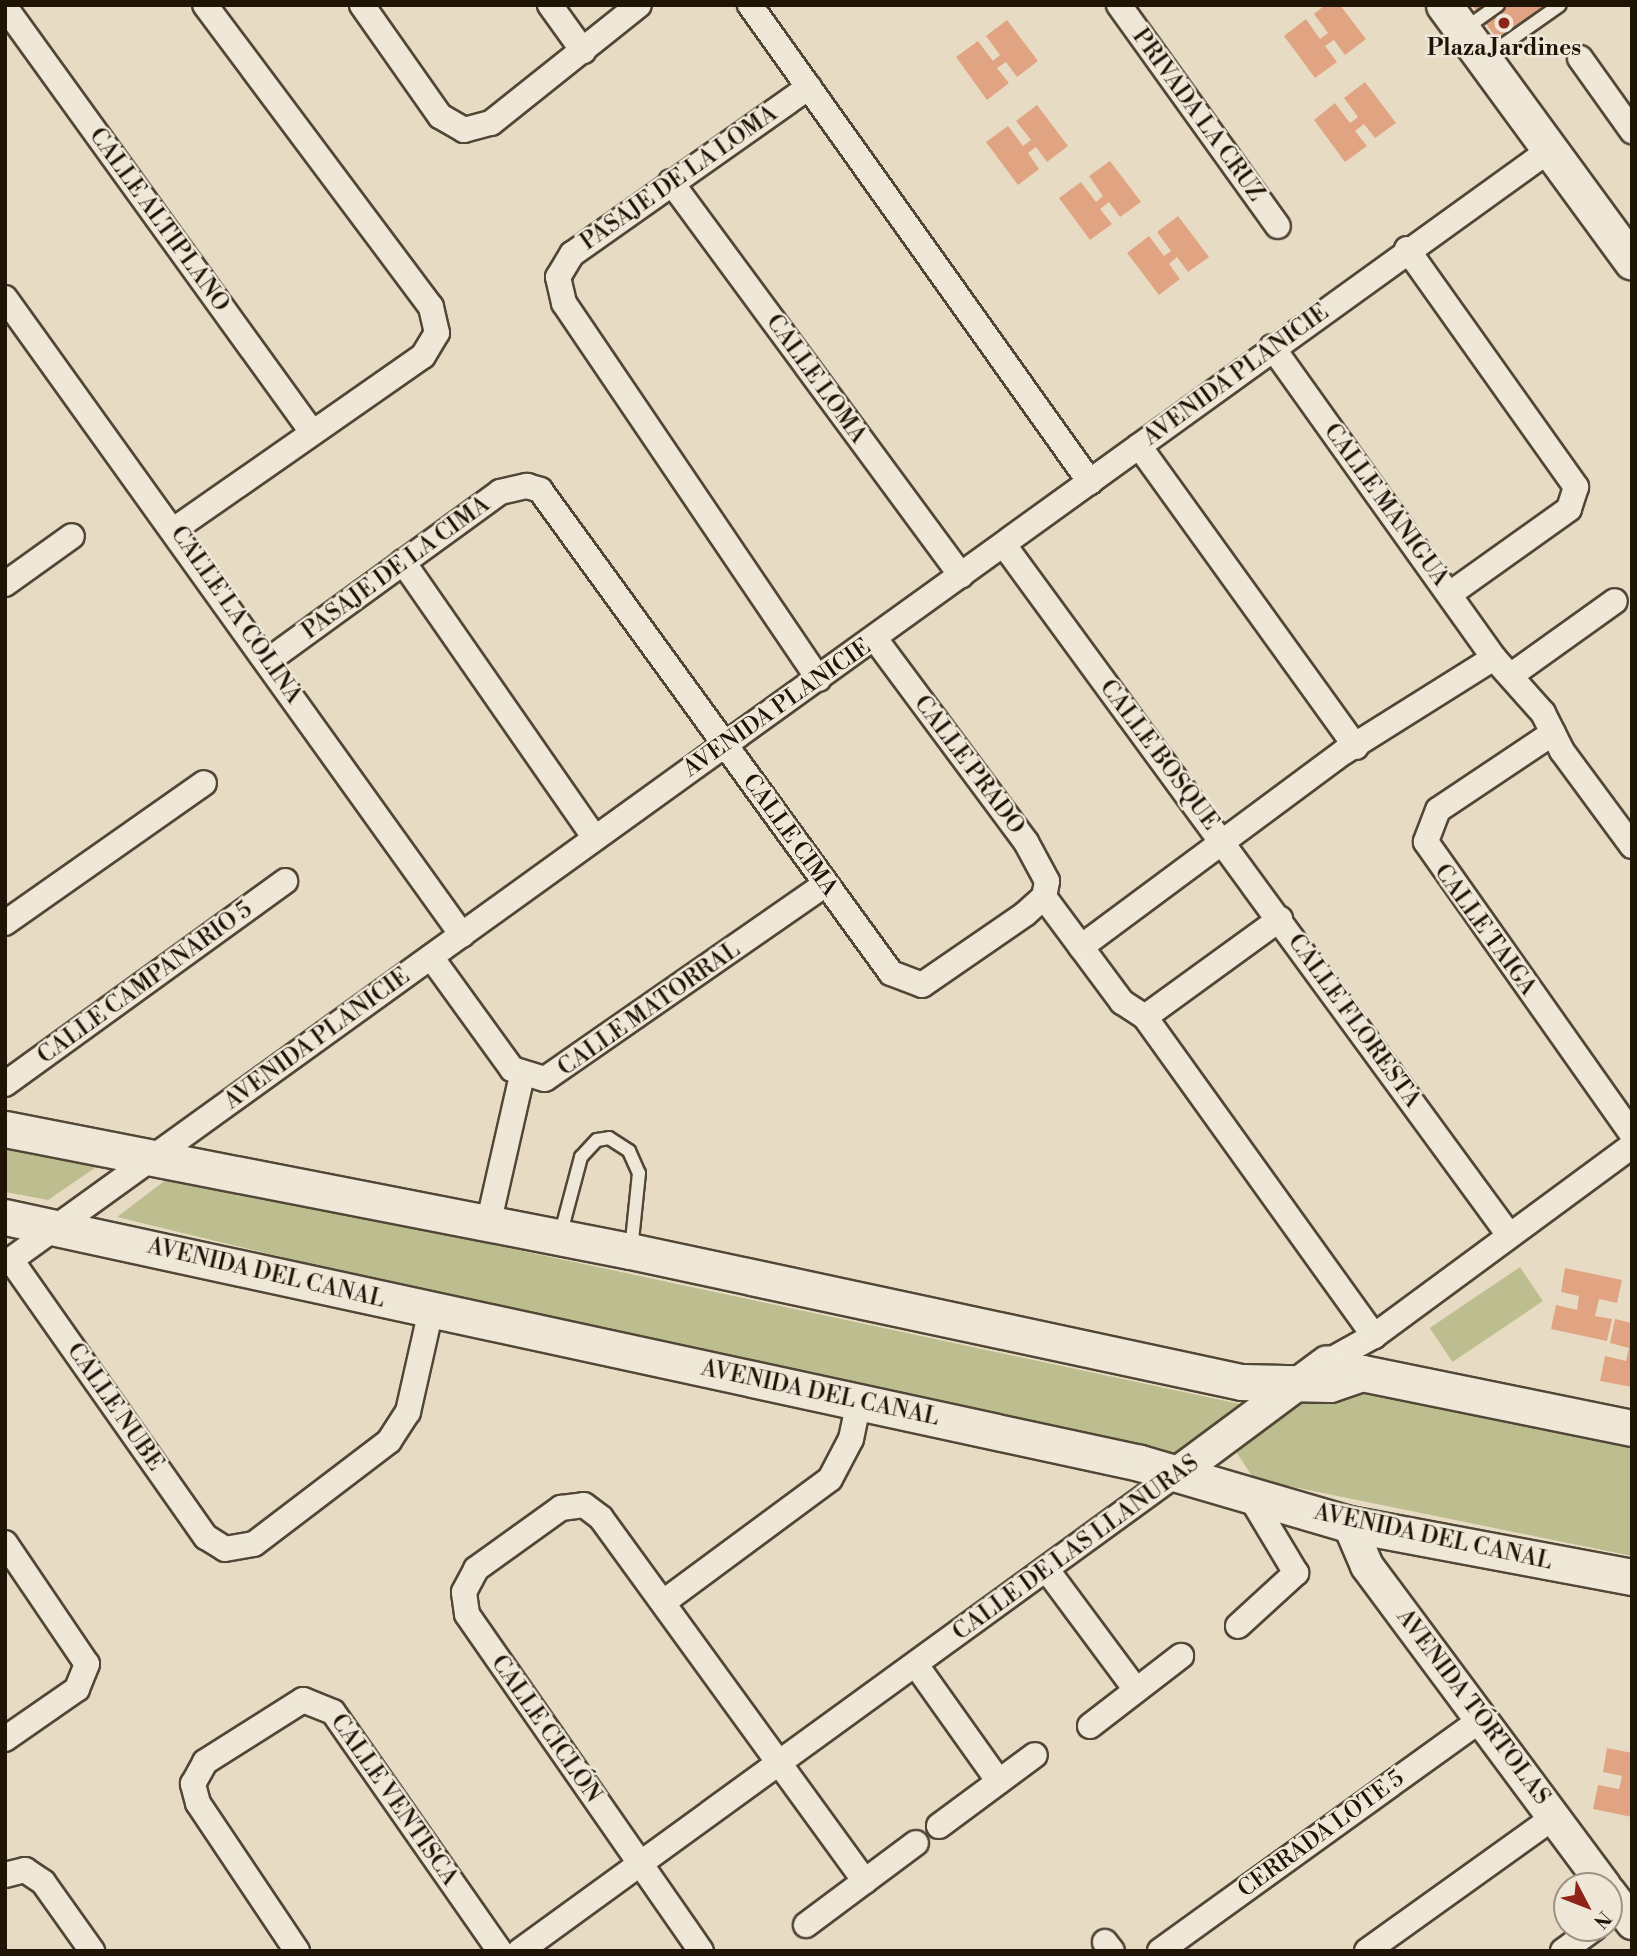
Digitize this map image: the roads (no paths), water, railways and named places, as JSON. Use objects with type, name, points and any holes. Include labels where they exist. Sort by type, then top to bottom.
[{"type":"main road","points":[[1454,18],[1548,151],[1632,262]]},
{"type":"main road","points":[[5,1129],[153,1156],[488,1225],[560,1236],[1241,1382],[1295,1385],[1362,1373],[1632,1428]]},
{"type":"main road","name":"AVENIDA DEL CANAL","points":[[5,1217],[57,1226],[859,1402],[1248,1493],[1349,1524],[1632,1577]]},
{"type":"street","points":[[175,529],[423,356],[437,333],[431,307],[205,5]]},
{"type":"street","points":[[362,5],[440,116],[464,130],[491,123],[639,5]]},
{"type":"street","points":[[550,5],[583,51]]},
{"type":"street","points":[[750,5],[1090,482]]},
{"type":"street","name":"PRIVADA LA CRUZ","points":[[1119,5],[1278,226]]},
{"type":"street","name":"CALLE ALTIPLANO","points":[[5,7],[312,432]]},
{"type":"street","points":[[1580,58],[1632,131]]},
{"type":"street","name":"PASAJE DE LA LOMA","points":[[809,87],[572,254],[558,277],[564,303],[820,679]]},
{"type":"street","name":"AVENIDA PLANICIE","points":[[8,1262],[820,679],[1272,347],[1548,151]]},
{"type":"street","name":"CALLE LOMA","points":[[671,182],[961,576]]},
{"type":"street","name":"CALLE MANIGUA","points":[[1272,347],[1450,594],[1569,509],[1576,487],[1408,249]]},
{"type":"street","name":"CALLE LA COLINA","points":[[5,298],[175,529],[462,934]]},
{"type":"street","points":[[1139,446],[1356,747]]},
{"type":"street","name":"PASAJE DE LA CIMA","points":[[269,660],[500,492],[527,485]]},
{"type":"street","name":"CALLE CIMA","points":[[527,485],[550,500],[891,973],[911,985],[933,980],[1044,897]]},
{"type":"street","points":[[5,584],[72,536]]},
{"type":"street","name":"CALLE BOSQUE","points":[[1004,545],[1223,840],[1356,747],[1615,601]]},
{"type":"street","points":[[403,562],[595,838]]},
{"type":"street","points":[[1450,594],[1553,733],[1632,846]]},
{"type":"street","name":"CALLE PRADO","points":[[875,639],[1026,842],[1047,881],[1044,897]]},
{"type":"street","name":"CALLE TAIGA","points":[[1553,733],[1438,810],[1426,842],[1632,1133]]},
{"type":"street","points":[[5,923],[204,783]]},
{"type":"street","points":[[1081,947],[1223,840],[1280,919]]},
{"type":"street","name":"CALLE CAMPANARIO 5","points":[[5,1084],[285,881]]},
{"type":"street","name":"CALLE MATORRAL","points":[[522,1075],[545,1079],[565,1070],[826,884]]},
{"type":"street","points":[[1044,897],[1122,1002],[1145,1017],[1374,1336]]},
{"type":"street","name":"CALLE FLORESTA","points":[[1145,1017],[1280,919],[1509,1235]]},
{"type":"street","points":[[431,957],[522,1075],[488,1225]]},
{"type":"street","name":"CALLE DE LAS LLANURAS","points":[[533,1947],[639,1863],[1047,1570],[1295,1385],[1327,1362],[1374,1336],[1632,1146]]},
{"type":"street","name":"CALLE NUBE","points":[[8,1262],[206,1536],[225,1549],[254,1544],[389,1441],[408,1412],[431,1310]]},
{"type":"street","points":[[859,1402],[851,1440],[830,1479],[665,1601],[865,1881]]},
{"type":"street","points":[[1238,1626],[1296,1573],[1248,1493]]},
{"type":"street","name":"CALLE CICLÓN","points":[[665,1601],[584,1504],[561,1508],[477,1569],[464,1592],[467,1614],[701,1951]]},
{"type":"street","name":"AVENIDA TÓRTOLAS","points":[[1349,1524],[1367,1566],[1483,1718],[1592,1872]]},
{"type":"street","points":[[5,1543],[84,1656],[86,1672],[77,1689],[5,1739]]},
{"type":"street","points":[[1047,1570],[1136,1690]]},
{"type":"street","points":[[1090,1726],[1181,1656]]},
{"type":"street","points":[[916,1665],[999,1782]]},
{"type":"street","name":"CALLE VENTISCA","points":[[297,1951],[198,1803],[194,1784],[205,1762],[303,1700],[333,1712],[500,1951]]},
{"type":"street","name":"CERRADA LOTE 5","points":[[1160,1951],[1483,1718]]},
{"type":"street","points":[[939,1826],[1035,1755]]},
{"type":"street","points":[[1367,1951],[1555,1817]]},
{"type":"street","points":[[806,1925],[916,1843]]},
{"type":"street","points":[[5,1875],[25,1870],[43,1882],[92,1951]]},
{"type":"lane","points":[[1454,18],[1498,5]]},
{"type":"lane","points":[[1484,58],[1560,5]]},
{"type":"lane","points":[[560,1236],[581,1157],[597,1140],[609,1138],[629,1151],[639,1173],[631,1251]]},
{"type":"place","name":"Plaza Jardines","points":[[1504,23]]}]
